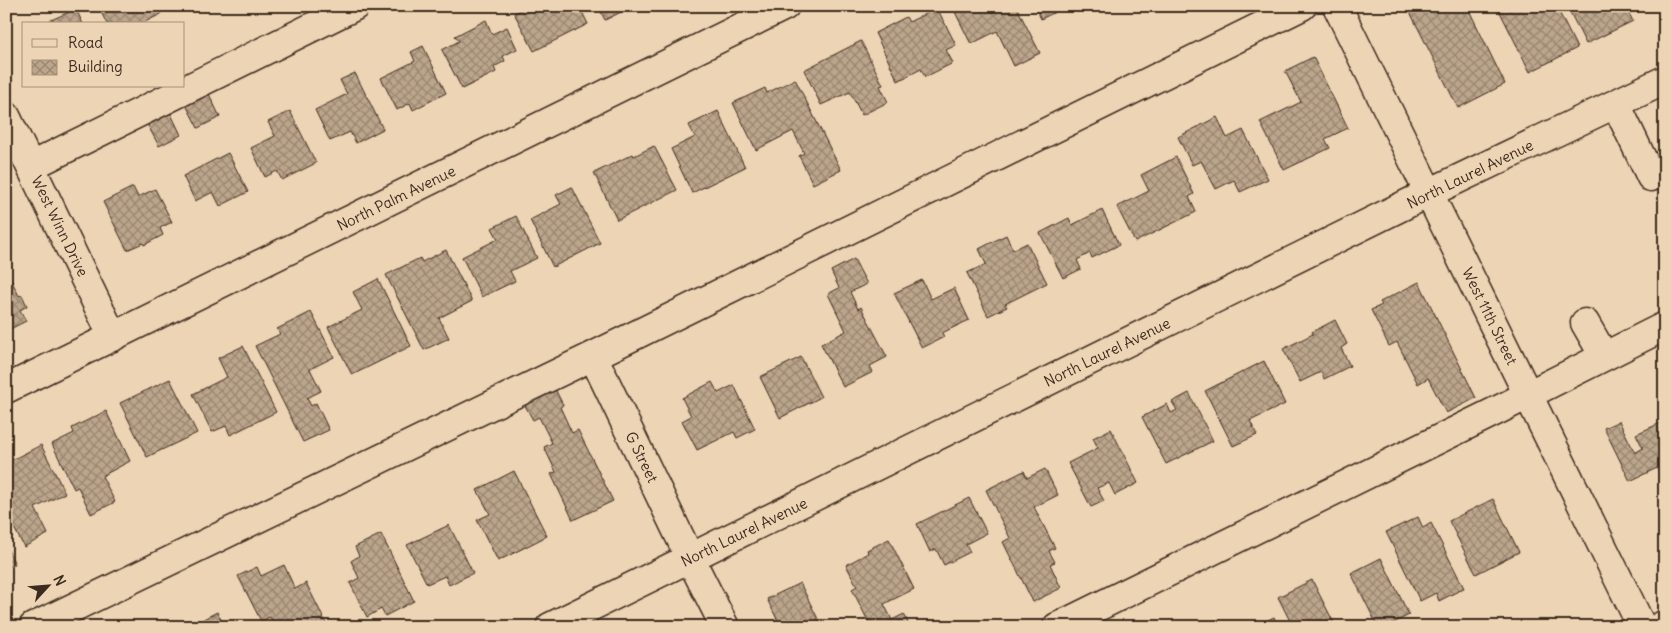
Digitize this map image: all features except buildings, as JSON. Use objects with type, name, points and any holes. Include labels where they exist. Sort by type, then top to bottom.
[{"type":"street","points":[[31,166],[355,6]]},
{"type":"street","name":"North Palm Avenue","points":[[6,389],[785,6]]},
{"type":"street","points":[[33,627],[593,356],[1302,6]]},
{"type":"street","name":"West 11th Street","points":[[1337,6],[1642,627]]},
{"type":"street","name":"North Laurel Avenue","points":[[550,627],[1429,193],[1665,80]]},
{"type":"street","points":[[1616,104],[1652,177]]},
{"type":"street","name":"West Winn Drive","points":[[6,116],[113,337]]},
{"type":"street","points":[[1585,323],[1604,356]]},
{"type":"street","points":[[1057,627],[1665,326]]},
{"type":"street","name":"G Street","points":[[593,356],[725,627]]},
{"type":"street","points":[[1660,627],[1665,624]]}]
